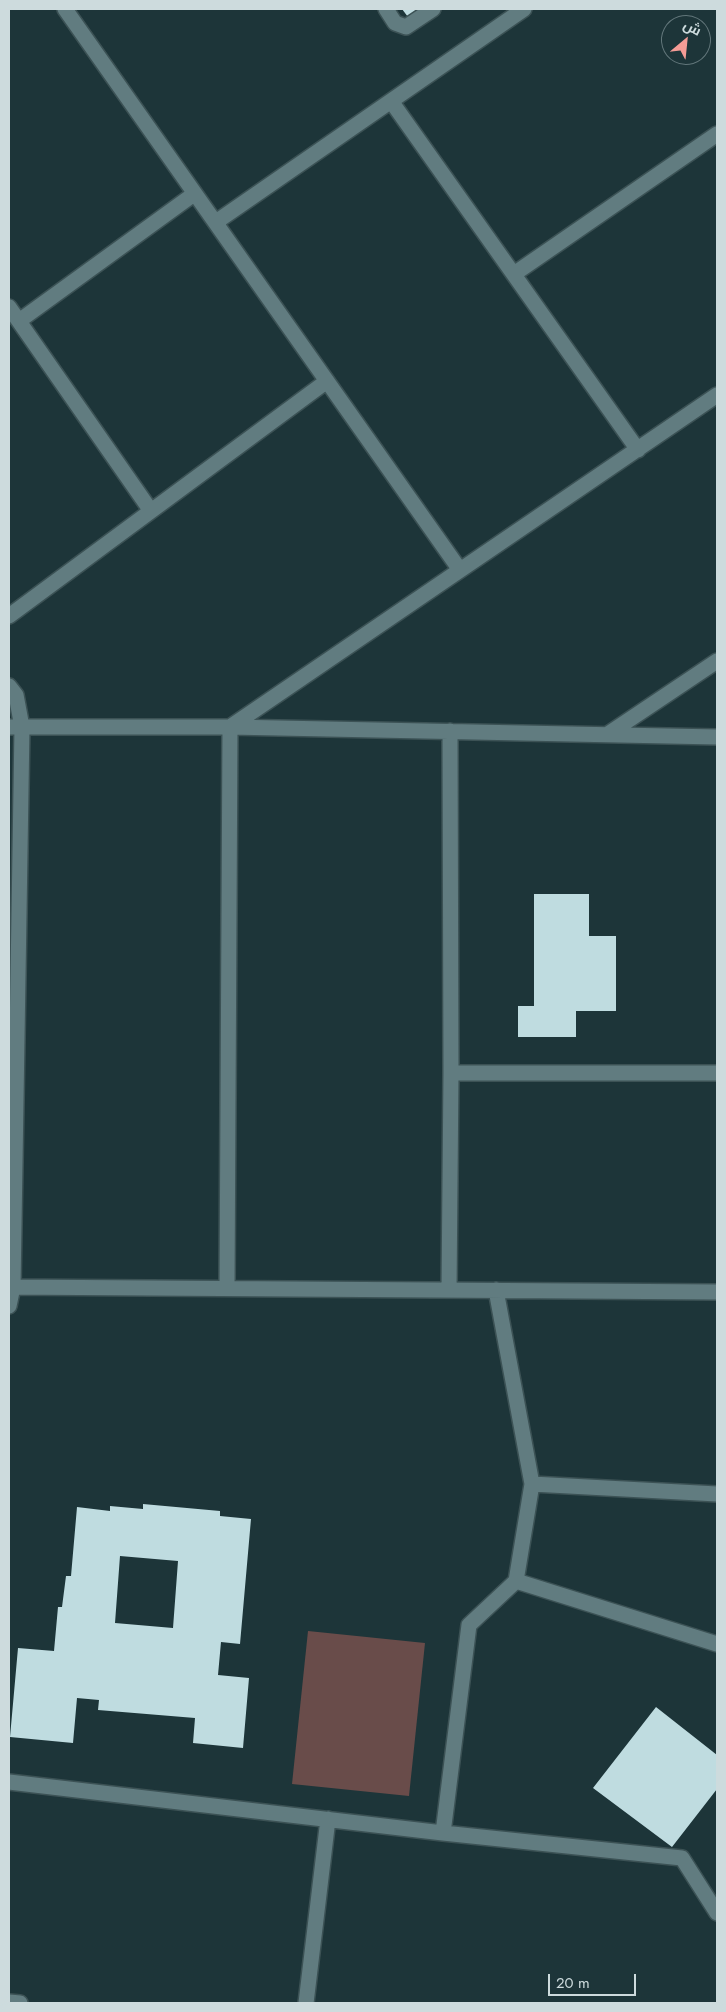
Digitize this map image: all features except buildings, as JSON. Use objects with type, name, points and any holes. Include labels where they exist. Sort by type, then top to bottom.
[{"type":"street","points":[[65,9],[460,570]]},
{"type":"street","points":[[386,9],[395,23],[406,27],[433,9]]},
{"type":"street","points":[[216,222],[524,9]]},
{"type":"street","points":[[391,101],[638,450]]},
{"type":"street","points":[[514,274],[717,134]]},
{"type":"street","points":[[19,321],[194,194]]},
{"type":"street","points":[[9,306],[151,511]]},
{"type":"street","points":[[9,616],[327,381]]},
{"type":"street","points":[[230,727],[717,395]]},
{"type":"street","points":[[608,734],[717,661]]},
{"type":"street","points":[[9,686],[16,695],[11,1287],[9,1306]]},
{"type":"street","points":[[15,727],[230,727],[717,737]]},
{"type":"street","points":[[227,1288],[230,727]]},
{"type":"street","points":[[449,1290],[451,1073],[450,731]]},
{"type":"street","points":[[451,1073],[717,1072]]},
{"type":"street","points":[[11,1287],[717,1292]]},
{"type":"street","points":[[443,1833],[469,1625],[516,1581],[532,1484],[496,1290]]},
{"type":"street","points":[[532,1484],[717,1494]]},
{"type":"street","points":[[516,1581],[717,1644]]},
{"type":"street","points":[[9,1782],[443,1833],[682,1858],[717,1913]]},
{"type":"street","points":[[306,2003],[328,1819]]},
{"type":"street","points":[[9,2002],[20,2003]]},
{"type":"shaded area","points":[[308,1631],[425,1643],[409,1796],[292,1784]]}]
